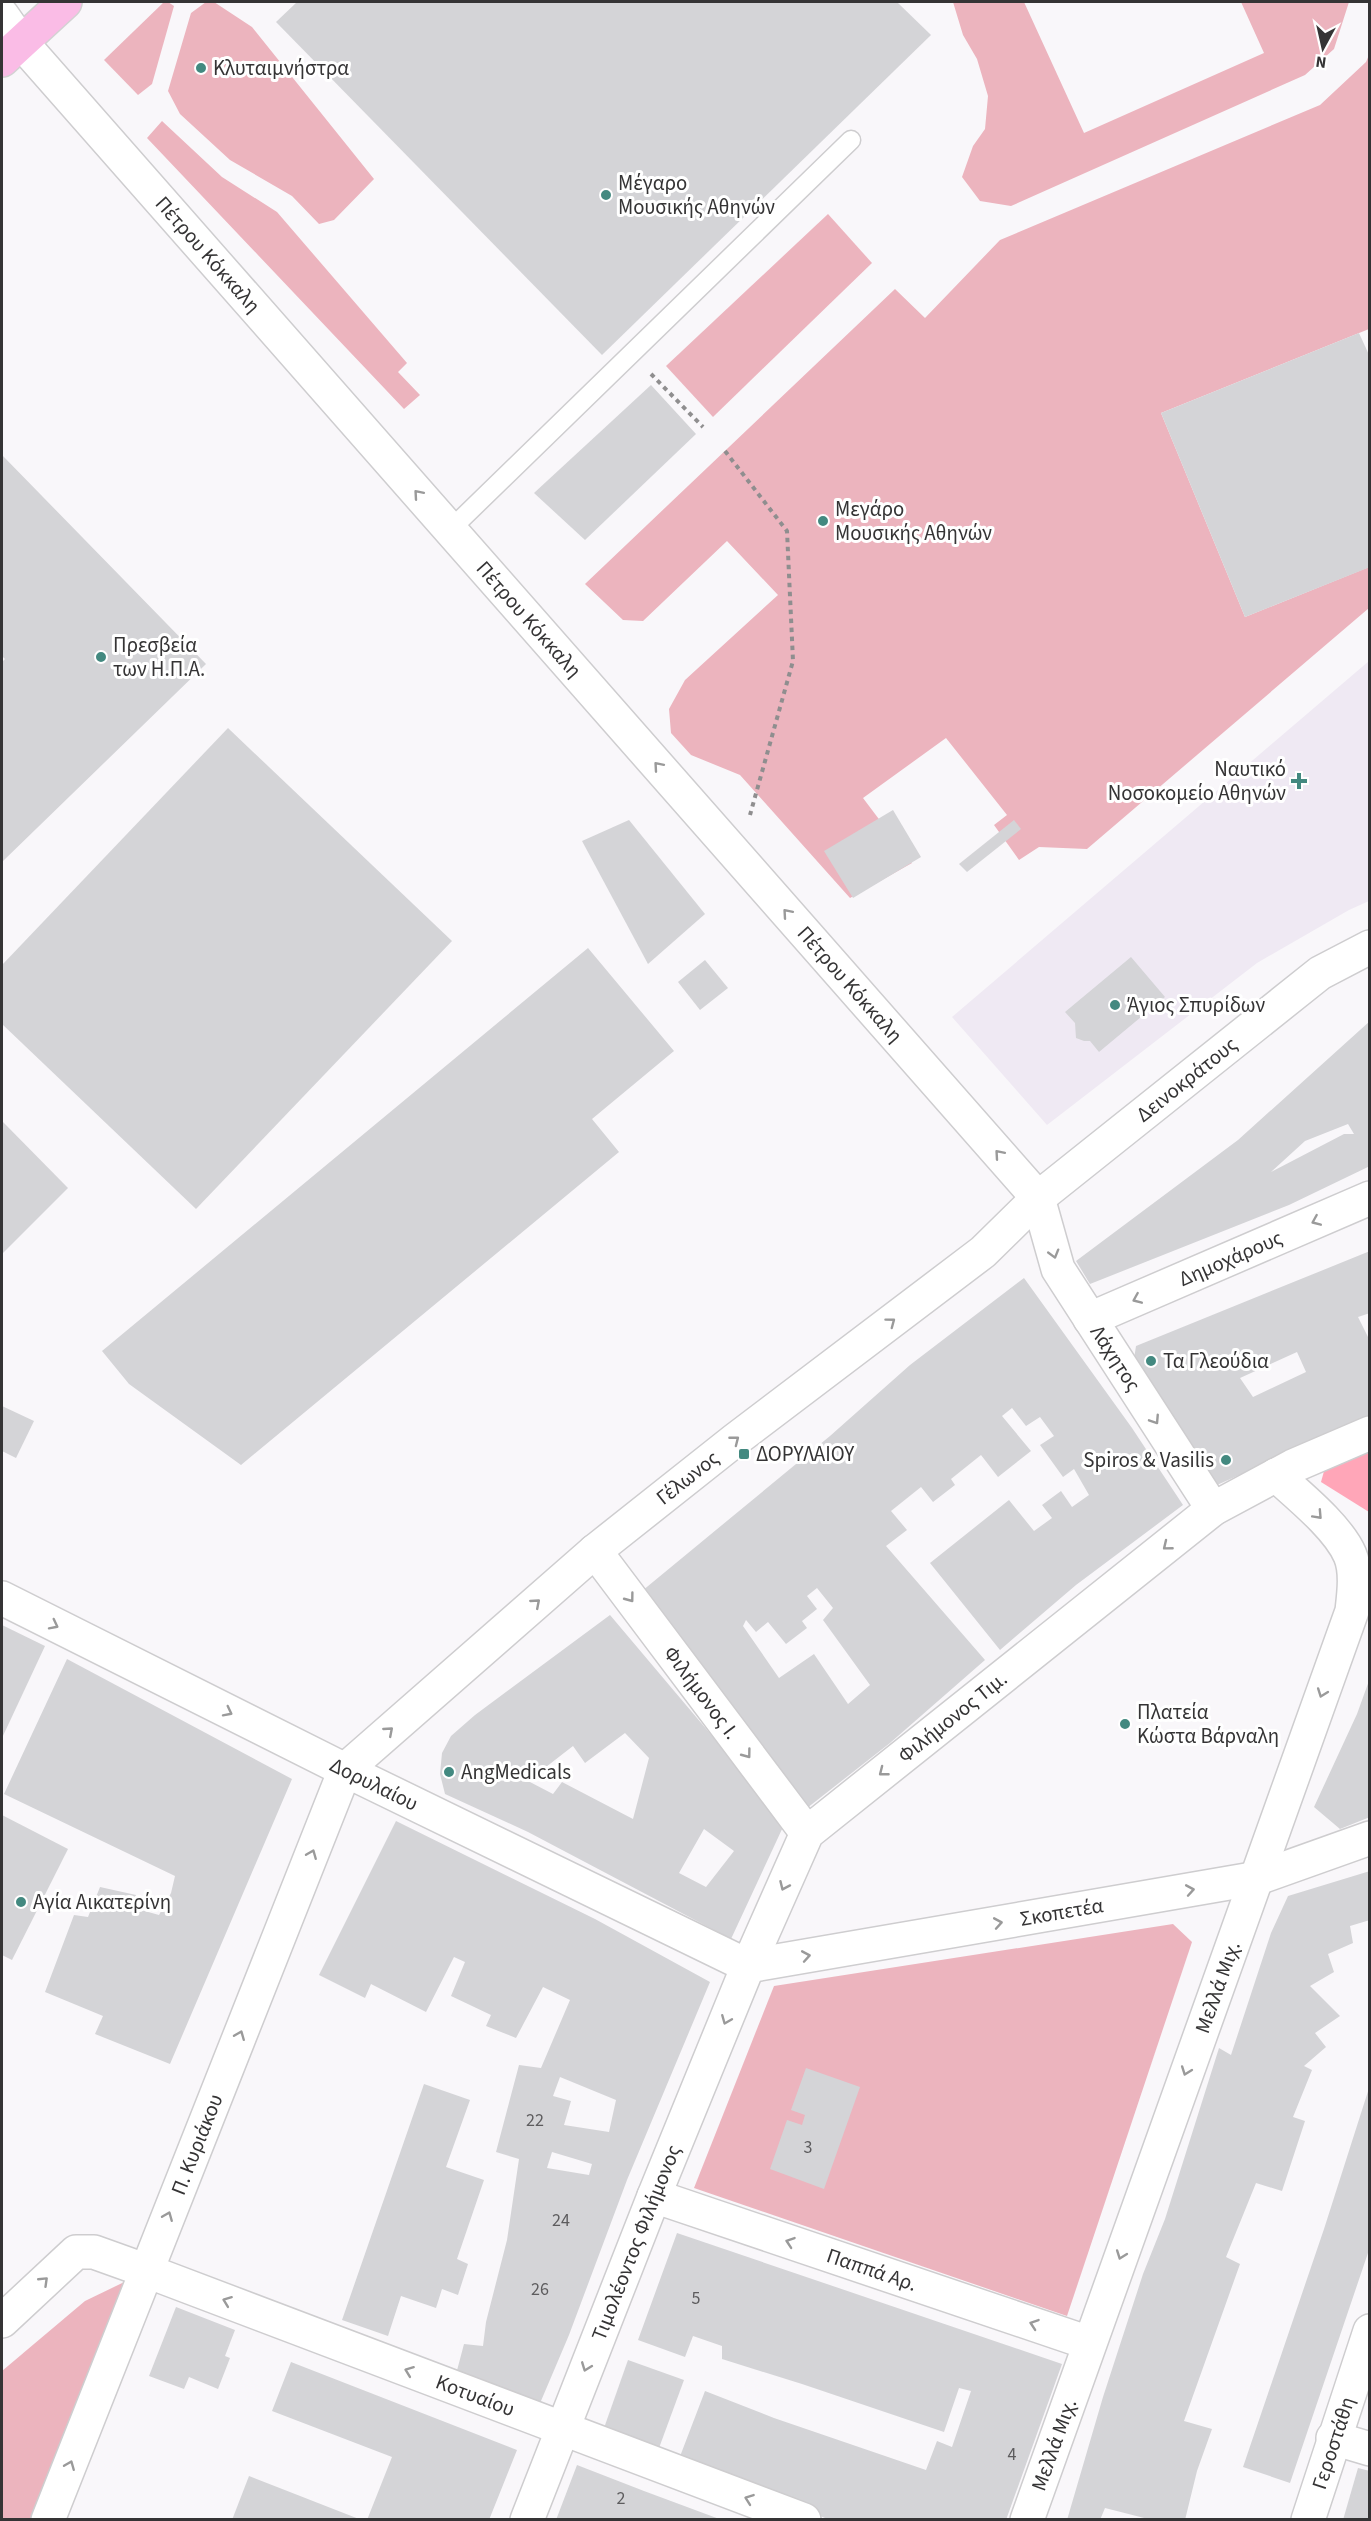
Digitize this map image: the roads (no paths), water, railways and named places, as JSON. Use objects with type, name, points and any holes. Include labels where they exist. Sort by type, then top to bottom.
[{"type":"main road","points":[[11,51],[65,2]]},
{"type":"street","name":"Πέτρου Κόκκαλη","points":[[2,15],[11,51],[450,530],[1038,1198]]},
{"type":"street","name":"Δεινοκράτους","points":[[1038,1198],[1320,973],[1370,947]]},
{"type":"street","name":"Λάχητος","points":[[1038,1198],[1058,1269],[1213,1509]]},
{"type":"street","name":"Γέλωνος","points":[[345,1770],[595,1551],[735,1440],[983,1252],[1038,1198]]},
{"type":"street","name":"Δημοχάρους","points":[[1090,1319],[1370,1198]]},
{"type":"street","name":"Φιλήμονος Τιμ.","points":[[748,1965],[807,1833],[1213,1509],[1276,1475],[1370,1433]]},
{"type":"street","name":"Μελλά Μιχ.","points":[[1027,2520],[1352,1611],[1354,1593],[1351,1556],[1345,1545],[1318,1514],[1276,1475]]},
{"type":"street","name":"Φιλήμονος Ι.","points":[[595,1551],[807,1833]]},
{"type":"street","name":"Δορυλαίου","points":[[2,1599],[345,1770],[748,1965]]},
{"type":"street","name":"Π. Κυριάκου","points":[[48,2520],[345,1770]]},
{"type":"street","name":"Σκοπετέα","points":[[748,1965],[1258,1878],[1370,1839]]},
{"type":"street","name":"Τιμoλέοντος Φιλήμονος","points":[[527,2520],[654,2196],[748,1965]]},
{"type":"street","name":"Παππά Αρ.","points":[[654,2196],[1089,2343]]},
{"type":"street","name":"Κοτυαίου","points":[[2,2321],[76,2252],[94,2252],[804,2520]]},
{"type":"street","name":"Γεροστάθη","points":[[1308,2520],[1333,2438],[1370,2331]]},
{"type":"street","points":[[1333,2438],[1370,2449]]},
{"type":"lane","points":[[450,530],[851,140]]},
{"type":"place","name":"Κλυταιμνήστρα","points":[[201,68]]},
{"type":"place","name":"Μέγαρο Μουσικής Αθηνών","points":[[606,195]]},
{"type":"place","name":"Μεγάρο Μουσικής Αθηνών","points":[[823,521]]},
{"type":"place","name":"Πρεσβεία των Η.Π.Α.","points":[[101,657]]},
{"type":"place","name":"Ναυτικό Νοσοκομείο Αθηνών","points":[[1299,781]]},
{"type":"place","name":"Άγιος Σπυρίδων","points":[[1115,1005]]},
{"type":"place","name":"Τα Γλεούδια","points":[[1151,1361]]},
{"type":"place","name":"ΔΟΡΥΛΑΙΟΥ","points":[[744,1454]]},
{"type":"place","name":"Spiros & Vasilis","points":[[1226,1460]]},
{"type":"place","name":"Πλατεία Κώστα Βάρναλη","points":[[1125,1724]]},
{"type":"place","name":"AngMedicals","points":[[449,1772]]},
{"type":"place","name":"Αγία Αικατερίνη","points":[[21,1902]]}]
